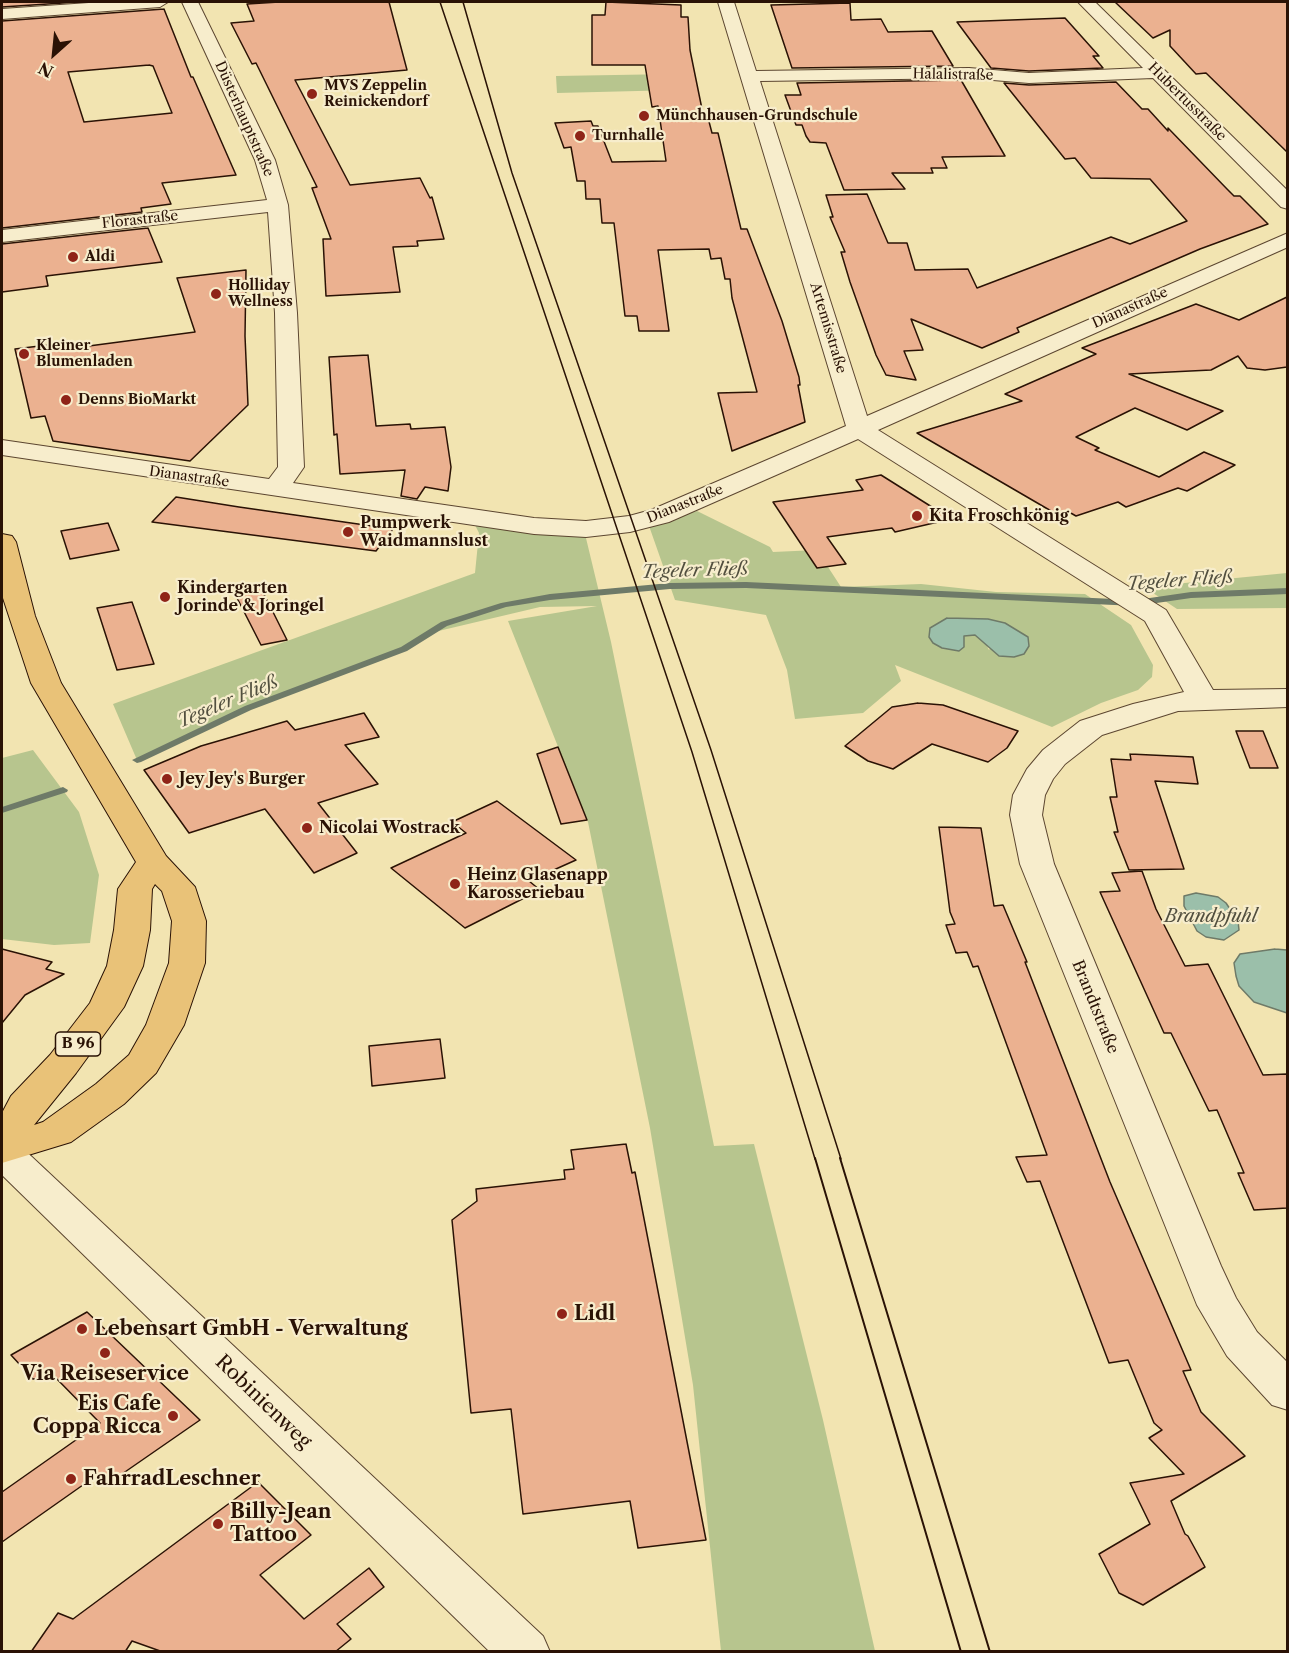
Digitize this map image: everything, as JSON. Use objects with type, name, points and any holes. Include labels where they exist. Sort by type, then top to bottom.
[{"type":"main road","points":[[2,542],[21,616],[46,683],[153,862],[178,887],[189,921],[187,963],[165,1025],[143,1064],[110,1094],[57,1132],[2,1149]]},
{"type":"main road","name":"B 96","points":[[2,1149],[25,1106],[63,1064],[106,1007],[125,966],[132,930],[135,890],[153,862]]},
{"type":"street","points":[[2,14],[160,2]]},
{"type":"street","name":"Düsterhauptstraße","points":[[190,2],[265,160],[278,205],[286,313],[291,467],[275,489]]},
{"type":"street","name":"Artemisstraße","points":[[726,2],[859,429]]},
{"type":"street","name":"Hubertusstraße","points":[[1086,2],[1287,203]]},
{"type":"street","name":"Halalistraße","points":[[749,76],[969,73],[1029,78],[1157,73]]},
{"type":"street","name":"Florastraße","points":[[2,236],[278,205]]},
{"type":"street","name":"Dianastraße","points":[[2,448],[534,526],[586,529],[630,524],[686,505],[1287,239]]},
{"type":"street","points":[[859,429],[1156,616],[1203,699]]},
{"type":"street","name":"Brandtstraße","points":[[1287,698],[1203,699],[1144,710],[1091,728],[1070,742],[1038,777],[1029,795],[1026,815],[1037,864],[1200,1266],[1218,1305],[1242,1344],[1287,1392]]},
{"type":"street","name":"Robinienweg","points":[[2,1149],[525,1652]]},
{"type":"green space","points":[[674,74],[678,90],[557,93],[556,76]]},
{"type":"green space","points":[[697,511],[770,547],[773,552],[817,550],[841,587],[921,584],[996,592],[1085,594],[1131,625],[1153,665],[1152,677],[1138,690],[1101,703],[1052,727],[895,665],[901,681],[863,713],[795,719],[787,670],[766,615],[675,600],[648,523]],"holes":[[[947,618],[988,619],[1005,623],[989,650],[985,642],[975,635],[964,635],[962,643]]]},
{"type":"green space","points":[[475,525],[557,536],[585,534],[611,642],[714,1146],[754,1144],[823,1420],[875,1651],[721,1651],[693,1385],[650,1128],[588,822],[508,621],[597,606],[540,607],[430,633],[404,649],[248,708],[137,760],[113,704],[475,573],[479,533]]},
{"type":"green space","points":[[1287,573],[1287,608],[1177,609],[1144,587]]},
{"type":"green space","points":[[33,750],[79,812],[99,875],[90,943],[54,945],[2,939],[2,758]]},
{"type":"water","points":[[947,618],[988,619],[1005,623],[1028,637],[1029,646],[1024,654],[1014,657],[999,656],[975,635],[964,636],[964,647],[959,651],[942,648],[933,643],[929,637],[930,628]]},
{"type":"water","name":"Brandpfuhl","points":[[1196,893],[1218,897],[1226,903],[1238,921],[1239,930],[1224,940],[1206,937],[1197,931],[1184,906],[1184,896]]},
{"type":"water","points":[[1275,949],[1287,950],[1287,1013],[1254,1002],[1239,986],[1236,976],[1234,963],[1240,954]]},
{"type":"building","points":[[2,2],[78,2],[2,7]]},
{"type":"building","points":[[389,2],[407,70],[295,80],[350,185],[420,178],[430,198],[432,197],[444,239],[417,241],[418,246],[393,247],[400,292],[326,296],[323,239],[331,239],[312,188],[317,187],[256,63],[252,64],[231,23],[254,21],[247,4]]},
{"type":"building","points":[[606,2],[681,5],[681,17],[688,17],[690,50],[703,114],[707,114],[712,133],[718,133],[741,229],[747,229],[782,321],[799,377],[800,385],[798,385],[805,422],[732,451],[718,393],[757,392],[732,298],[730,279],[725,279],[721,258],[711,259],[709,249],[658,250],[669,331],[639,331],[637,316],[625,316],[614,223],[602,223],[600,199],[586,199],[585,181],[577,181],[571,147],[564,148],[555,123],[591,121],[593,126],[598,126],[612,162],[666,161],[658,106],[652,107],[645,65],[592,65],[592,15],[605,15]]},
{"type":"building","points":[[1115,2],[1287,2],[1287,152],[1206,73],[1196,74],[1170,46],[1170,30],[1153,38]]},
{"type":"building","points":[[850,3],[851,20],[881,19],[888,32],[932,31],[953,66],[792,68],[771,5]]},
{"type":"building","points":[[164,9],[191,77],[193,77],[236,175],[162,183],[171,204],[141,208],[142,212],[2,228],[2,21]],"holes":[[[153,66],[172,113],[84,122],[68,72]]]},
{"type":"building","points":[[1065,18],[1099,56],[1093,56],[1103,68],[1029,71],[991,68],[957,22]]},
{"type":"building","points":[[961,80],[1005,156],[942,157],[947,168],[931,168],[933,173],[892,173],[905,189],[844,190],[826,143],[810,142],[802,125],[796,125],[785,95],[801,95],[797,83]]},
{"type":"building","points":[[1116,82],[1142,109],[1148,109],[1168,131],[1168,128],[1234,196],[1240,196],[1268,224],[1200,249],[1017,328],[1019,332],[982,348],[911,319],[923,350],[904,351],[916,380],[886,375],[876,355],[850,282],[841,252],[845,252],[830,217],[833,217],[826,195],[867,194],[888,243],[907,243],[915,270],[968,269],[977,288],[1111,237],[1130,244],[1187,221],[1150,179],[1091,178],[1075,158],[1065,159],[1004,83],[1029,85]]},
{"type":"building","name":"Aldi","points":[[148,228],[162,262],[46,276],[48,286],[2,292],[2,244]]},
{"type":"building","points":[[246,270],[245,336],[248,405],[190,461],[53,441],[45,416],[31,418],[15,349],[64,343],[66,349],[195,332],[177,278]]},
{"type":"building","points":[[1287,297],[1287,367],[1265,370],[1247,368],[1238,356],[1211,370],[1129,374],[1223,411],[1187,430],[1135,408],[1076,437],[1099,448],[1095,450],[1159,477],[1204,452],[1235,465],[1187,491],[1178,488],[1126,507],[1118,502],[1076,516],[1069,512],[1058,515],[917,433],[1022,401],[1005,394],[1096,354],[1082,348],[1196,304],[1239,320]]},
{"type":"building","points":[[368,355],[376,426],[410,424],[411,429],[445,427],[451,467],[448,491],[425,487],[417,499],[401,496],[405,470],[340,474],[337,434],[334,435],[329,357]]},
{"type":"building","points":[[881,475],[951,519],[895,532],[892,528],[827,537],[846,564],[817,568],[773,502],[863,490],[856,480]]},
{"type":"building","points":[[176,497],[393,529],[376,551],[152,522]]},
{"type":"building","points":[[108,523],[119,550],[70,559],[61,531]]},
{"type":"building","points":[[260,587],[287,640],[261,645],[234,592]]},
{"type":"building","points":[[132,602],[154,664],[117,670],[97,608]]},
{"type":"building","points":[[918,703],[943,705],[1018,731],[1007,748],[988,762],[932,744],[893,769],[868,761],[845,746],[892,707]]},
{"type":"building","points":[[364,713],[379,737],[345,745],[378,784],[318,803],[357,853],[314,873],[265,809],[189,833],[144,770],[201,746],[287,721],[295,730]]},
{"type":"building","points":[[1236,731],[1263,731],[1278,768],[1250,768]]},
{"type":"building","points":[[558,747],[587,820],[561,824],[537,754]]},
{"type":"building","points":[[1130,754],[1193,757],[1198,784],[1155,781],[1184,869],[1129,870],[1114,832],[1118,832],[1110,797],[1117,797],[1111,759],[1131,760]]},
{"type":"building","points":[[497,801],[576,860],[529,881],[540,890],[465,928],[391,868],[466,833],[452,822]]},
{"type":"building","points":[[939,827],[981,828],[994,906],[1003,905],[1027,962],[1025,962],[1110,1182],[1191,1370],[1183,1371],[1201,1412],[1245,1456],[1171,1501],[1185,1534],[1205,1567],[1143,1605],[1119,1593],[1099,1554],[1150,1524],[1130,1483],[1184,1474],[1149,1438],[1162,1430],[1154,1423],[1128,1360],[1109,1363],[1040,1181],[1027,1182],[1016,1157],[1047,1155],[978,966],[973,967],[967,952],[956,953],[946,925],[955,924],[950,912]]},
{"type":"building","points":[[1142,871],[1156,909],[1185,966],[1208,964],[1263,1075],[1287,1074],[1287,1208],[1254,1210],[1238,1173],[1244,1173],[1217,1110],[1209,1111],[1171,1033],[1164,1033],[1100,892],[1120,891],[1112,873]]},
{"type":"building","points":[[2,949],[52,962],[46,969],[64,974],[25,995],[2,1023]]},
{"type":"building","points":[[440,1039],[445,1078],[372,1086],[369,1046]]},
{"type":"building","name":"Lidl","points":[[626,1144],[632,1173],[635,1172],[706,1540],[638,1548],[630,1501],[523,1514],[511,1409],[471,1413],[452,1220],[477,1201],[476,1189],[565,1179],[564,1170],[574,1169],[571,1150]]},
{"type":"building","points":[[87,1312],[200,1420],[109,1483],[100,1473],[2,1542],[2,1492],[100,1423],[55,1377],[33,1379],[11,1355]]},
{"type":"building","points":[[258,1482],[311,1535],[260,1575],[304,1619],[369,1568],[384,1587],[337,1624],[351,1639],[335,1652],[163,1652],[132,1641],[125,1652],[31,1652],[58,1613],[73,1619]]},
{"type":"waterway","name":"Tegeler Fließ","points":[[137,760],[248,708],[404,649],[444,624],[504,605],[550,597],[670,586],[746,585],[1136,603],[1191,595],[1288,591]]},
{"type":"waterway","name":"Tegeler Fließ","points":[[2,810],[63,790]]},
{"type":"tram line","points":[[440,2],[692,752],[815,1159]]},
{"type":"tram line","points":[[463,2],[512,173],[711,750],[841,1159]]},
{"type":"tram line","points":[[815,1158],[961,1652]]},
{"type":"tram line","points":[[840,1158],[990,1652]]},
{"type":"place","name":"MVS Zeppelin Reinickendorf","points":[[312,94]]},
{"type":"place","name":"Münchhausen-Grundschule","points":[[644,116]]},
{"type":"place","name":"Turnhalle","points":[[580,136]]},
{"type":"place","name":"Aldi","points":[[73,257]]},
{"type":"place","name":"Holliday Wellness","points":[[216,294]]},
{"type":"place","name":"Kleiner Blumenladen","points":[[24,354]]},
{"type":"place","name":"Denns BioMarkt","points":[[66,400]]},
{"type":"place","name":"Kita Froschkönig","points":[[917,516]]},
{"type":"place","name":"Pumpwerk Waidmannslust","points":[[348,532]]},
{"type":"place","name":"Kindergarten Jorinde & Joringel","points":[[165,597]]},
{"type":"place","name":"Jey Jey's Burger","points":[[167,779]]},
{"type":"place","name":"Nicolai Wostrack","points":[[307,828]]},
{"type":"place","name":"Heinz Glasenapp Karosseriebau","points":[[455,884]]},
{"type":"place","name":"Lidl","points":[[562,1314]]},
{"type":"place","name":"Lebensart GmbH - Verwaltung","points":[[82,1329]]},
{"type":"place","name":"Via Reiseservice","points":[[105,1353]]},
{"type":"place","name":"Eis Cafe Coppa Ricca","points":[[173,1416]]},
{"type":"place","name":"FahrradLeschner","points":[[71,1479]]},
{"type":"place","name":"Billy-Jean Tattoo","points":[[218,1524]]}]
